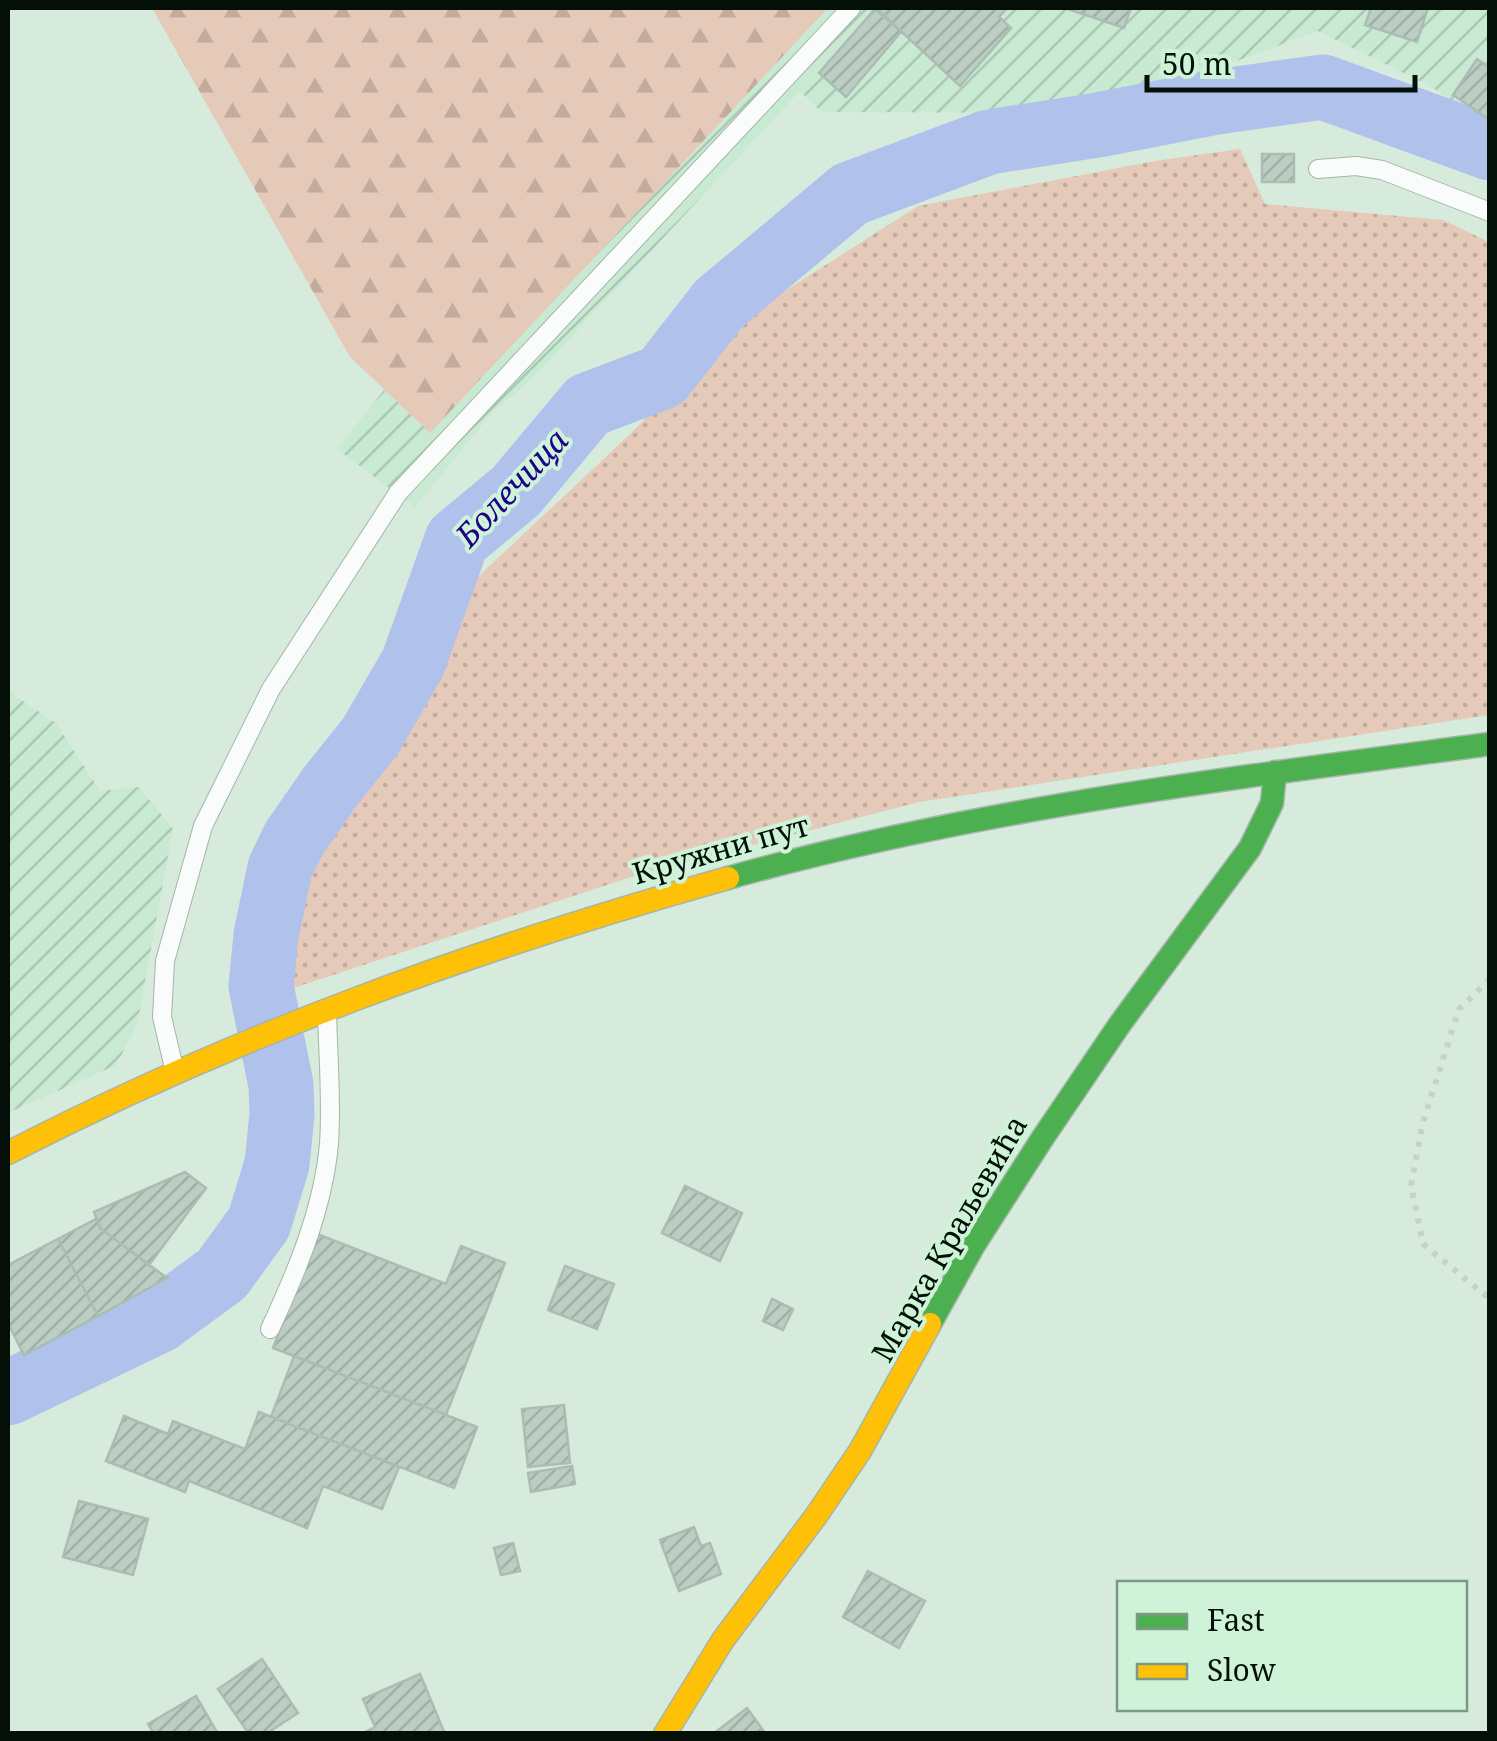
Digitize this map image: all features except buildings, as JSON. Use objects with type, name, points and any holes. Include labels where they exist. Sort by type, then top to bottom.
[{"type":"main road","name":"Кружни пут","points":[[8,1154],[68,1121],[318,1010],[526,938],[770,865],[972,820],[1174,785],[1490,744]]},
{"type":"main road","name":"Марка Краљевића","points":[[665,1734],[723,1640],[860,1451],[974,1246],[1042,1138],[1120,1024],[1250,848],[1272,804],[1276,772]]},
{"type":"lane","points":[[175,1072],[162,1016],[165,961],[204,826],[271,689],[398,494],[851,8]]},
{"type":"lane","points":[[1318,169],[1356,166],[1382,170],[1490,212]]},
{"type":"lane","points":[[270,1329],[304,1250],[328,1144],[318,1010]]},
{"type":"path","points":[[1490,979],[1459,1009],[1423,1122],[1412,1185],[1423,1244],[1490,1299]]},
{"type":"shaded area","points":[[828,8],[1489,8],[1489,125],[1432,87],[1318,31],[1215,69],[1033,113],[821,112],[800,91],[532,379],[492,413],[415,507],[337,449],[384,390],[430,432]]},
{"type":"shaded area","points":[[8,691],[56,723],[100,791],[139,787],[173,829],[137,1025],[116,1065],[8,1113]]},
{"type":"green space","points":[[152,8],[828,8],[430,433],[350,357]]},
{"type":"green space","points":[[1240,149],[1265,204],[1443,220],[1489,242],[1489,715],[919,802],[634,876],[272,995],[313,859],[398,744],[448,605],[627,437],[749,314],[918,206]]},
{"type":"waterway","name":"Болечица","points":[[8,1393],[158,1321],[222,1274],[259,1223],[277,1164],[282,1114],[281,1085],[261,986],[266,935],[280,868],[294,839],[370,737],[413,663],[457,540],[516,491],[588,405],[662,377],[719,304],[850,194],[989,142],[1323,87],[1490,148]]},
{"type":"traffic: fast","points":[[728,878],[916,832],[1106,797],[1490,744]]},
{"type":"traffic: fast","points":[[930,1324],[974,1245],[1042,1139],[1120,1024],[1250,848],[1272,803],[1275,772]]},
{"type":"traffic: slow","points":[[8,1153],[183,1070],[361,997],[543,934],[728,878]]},
{"type":"traffic: slow","points":[[665,1734],[723,1640],[860,1451],[930,1324]]}]
